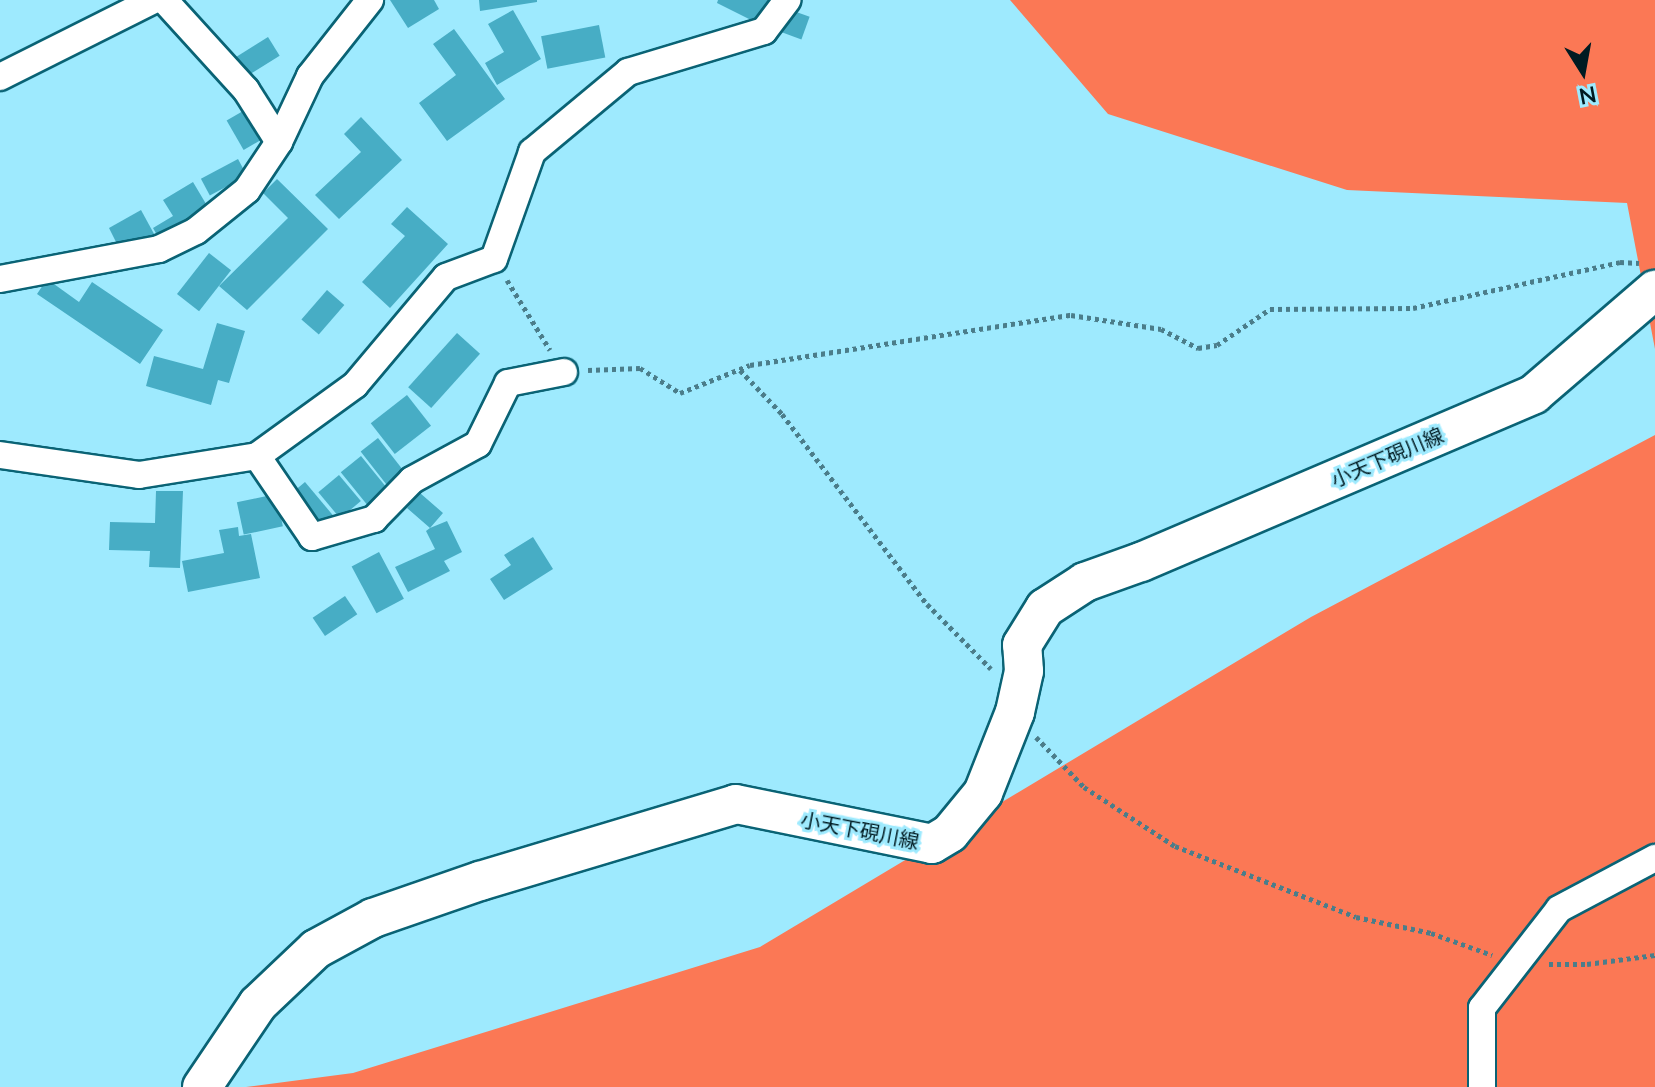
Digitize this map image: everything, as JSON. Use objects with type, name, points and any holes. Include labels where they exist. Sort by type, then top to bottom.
[{"type":"main road","name":"小天下硯川線","points":[[202,1087],[258,1004],[316,949],[373,918],[480,881],[736,804],[932,844],[950,833],[983,793],[1015,712],[1024,671],[1022,645],[1045,608],[1085,582],[1141,562],[1534,394],[1649,276]]},
{"type":"street","points":[[0,77],[154,0]]},
{"type":"street","points":[[164,0],[246,90],[279,142]]},
{"type":"street","points":[[0,279],[159,249],[196,231],[247,190],[279,142],[310,76],[349,12],[370,0]]},
{"type":"street","points":[[0,455],[139,475],[257,456],[355,385],[446,277],[494,259],[532,152],[628,72],[764,31],[787,0]]},
{"type":"street","points":[[257,456],[312,537],[374,519],[412,480],[478,444],[508,383],[564,372]]},
{"type":"street","points":[[1482,1087],[1482,1008],[1559,909],[1655,858]]},
{"type":"path","points":[[494,259],[564,372],[640,368],[680,393],[740,370],[1071,315],[1161,329],[1198,348],[1217,345],[1270,309],[1413,308],[1620,262],[1649,276]]},
{"type":"path","points":[[740,370],[782,414],[927,604],[986,661],[1015,712],[1084,787],[1175,846],[1356,917],[1431,933],[1517,964],[1587,964],[1655,955]]},
{"type":"shaded area","points":[[1010,0],[1655,0],[1655,349],[1627,203],[1347,190],[1108,114]]},
{"type":"shaded area","points":[[1655,435],[1655,1087],[246,1087],[353,1073],[760,947],[1311,617]]},
{"type":"building","points":[[390,0],[434,0],[439,9],[408,28]]},
{"type":"building","points":[[479,0],[537,0],[537,2],[480,11]]},
{"type":"building","points":[[718,0],[768,0],[757,23],[717,3]]},
{"type":"building","points":[[788,9],[810,17],[801,39],[780,32]]},
{"type":"building","points":[[513,10],[541,59],[497,85],[485,63],[504,52],[488,24]]},
{"type":"building","points":[[599,25],[605,57],[547,69],[541,36]]},
{"type":"building","points":[[454,29],[505,99],[447,141],[419,103],[456,75],[433,44]]},
{"type":"building","points":[[268,37],[280,56],[246,77],[234,58]]},
{"type":"building","points":[[250,107],[267,136],[244,150],[227,120]]},
{"type":"building","points":[[361,117],[402,160],[339,219],[315,195],[361,152],[344,134]]},
{"type":"building","points":[[238,159],[247,176],[210,195],[201,179]]},
{"type":"building","points":[[277,179],[328,229],[247,310],[219,286],[288,218],[263,193]]},
{"type":"building","points":[[193,182],[212,214],[162,244],[153,228],[173,216],[163,200]]},
{"type":"building","points":[[407,207],[448,244],[390,308],[362,282],[405,236],[391,224]]},
{"type":"building","points":[[141,210],[159,243],[121,252],[109,228]]},
{"type":"building","points":[[209,253],[231,270],[199,311],[177,294]]},
{"type":"building","points":[[47,279],[79,302],[92,282],[163,330],[140,364],[37,294]]},
{"type":"building","points":[[327,290],[344,305],[319,335],[301,319]]},
{"type":"building","points":[[217,323],[245,331],[229,383],[218,380],[211,405],[146,386],[154,356],[203,369]]},
{"type":"building","points":[[457,333],[480,354],[431,408],[408,387]]},
{"type":"building","points":[[407,395],[431,426],[395,454],[371,423]]},
{"type":"building","points":[[378,438],[406,474],[389,488],[361,452]]},
{"type":"building","points":[[361,456],[390,492],[370,508],[341,472]]},
{"type":"building","points":[[339,475],[361,501],[340,518],[318,492]]},
{"type":"building","points":[[305,482],[333,515],[315,530],[287,497]]},
{"type":"building","points":[[156,491],[183,491],[180,568],[149,567],[150,551],[109,550],[110,522],[155,523]]},
{"type":"building","points":[[420,493],[443,513],[430,528],[407,508]]},
{"type":"building","points":[[276,494],[283,526],[244,535],[237,502]]},
{"type":"building","points":[[447,521],[462,552],[444,561],[450,571],[408,592],[395,567],[435,549],[426,531]]},
{"type":"building","points":[[238,527],[239,536],[251,534],[260,578],[188,592],[182,561],[224,553],[219,530]]},
{"type":"building","points":[[533,537],[553,569],[504,600],[490,579],[511,565],[504,555]]},
{"type":"building","points":[[379,552],[404,599],[377,613],[352,567]]},
{"type":"building","points":[[345,596],[357,614],[325,636],[313,618]]}]
